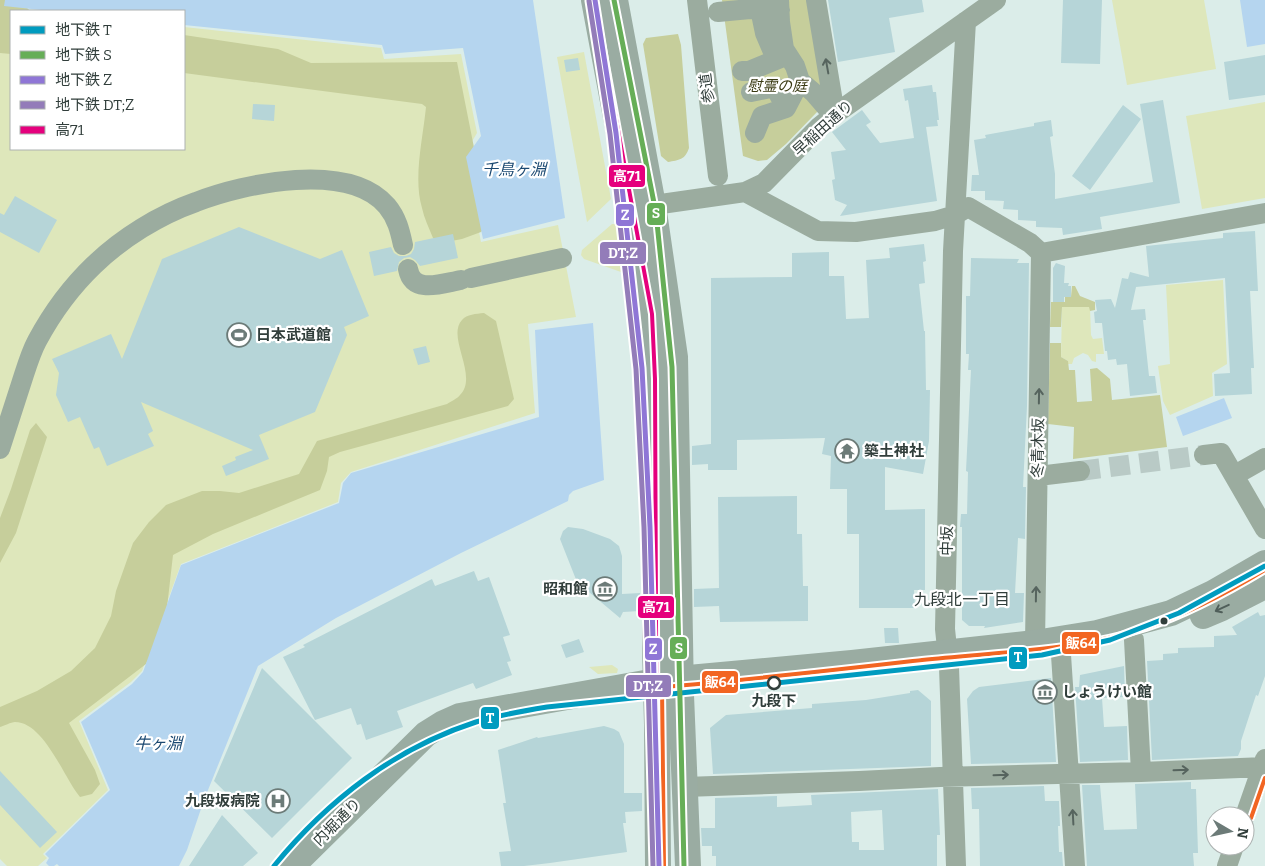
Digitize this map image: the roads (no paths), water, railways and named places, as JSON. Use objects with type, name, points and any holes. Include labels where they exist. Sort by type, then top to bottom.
[{"type":"main road","points":[[594,0],[643,206]]},
{"type":"main road","points":[[615,0],[643,206],[652,314],[669,688],[658,866]]},
{"type":"main road","points":[[948,659],[1035,642],[1097,633],[1170,612],[1213,593],[1265,563]]},
{"type":"main road","points":[[669,688],[838,665],[948,659],[1008,662],[1105,649],[1169,629],[1222,608],[1265,586]]},
{"type":"main road","points":[[669,688],[685,787],[688,866]]},
{"type":"main road","name":"内堀通り","points":[[292,866],[426,734],[442,724],[460,716],[669,688]]},
{"type":"main road","name":"内堀通り","points":[[312,866],[422,757],[435,745],[447,738],[462,731],[669,688]]},
{"type":"street","name":"参道","points":[[697,0],[718,176]]},
{"type":"street","points":[[816,0],[834,114]]},
{"type":"street","name":"早稲田通り","points":[[643,206],[745,192],[764,183],[834,114],[996,0]]},
{"type":"street","points":[[731,8],[760,9],[780,5],[784,49],[782,57]]},
{"type":"street","points":[[760,9],[765,34],[782,57],[795,66],[800,82],[814,92],[834,114]]},
{"type":"street","name":"中坂","points":[[956,866],[945,609],[953,251],[966,21]]},
{"type":"street","points":[[782,57],[745,71],[752,92],[758,125],[786,108],[800,82]]},
{"type":"street","points":[[752,92],[776,87],[786,108]]},
{"type":"street","points":[[0,448],[26,366],[36,342],[53,314],[72,289],[102,258],[150,224],[195,202],[264,183],[314,180],[339,182],[355,186],[378,197],[387,206],[398,223],[403,245]]},
{"type":"street","points":[[745,192],[825,233],[856,232],[935,221],[956,215],[968,207],[1030,243],[1041,253],[1265,213]]},
{"type":"street","name":"冬青木坂","points":[[1035,642],[1041,253]]},
{"type":"street","points":[[408,269],[413,281],[424,286],[562,258]]},
{"type":"street","points":[[1204,456],[1221,453],[1265,529]]},
{"type":"street","points":[[1235,475],[1265,458]]},
{"type":"street","points":[[1038,476],[1080,471]]},
{"type":"street","points":[[1134,640],[1141,772]]},
{"type":"street","points":[[1061,655],[1075,866]]},
{"type":"street","points":[[685,787],[1141,772],[1264,764],[1249,806]]},
{"type":"water","name":"千鳥ヶ淵","points":[[5,0],[533,0],[565,218],[483,239],[466,157],[481,136],[463,48],[385,54],[382,45],[185,25],[185,10],[41,10],[4,6]]},
{"type":"water","points":[[1240,0],[1265,0],[1265,44],[1247,47]]},
{"type":"water","name":"牛ヶ淵","points":[[593,323],[604,480],[573,491],[569,495],[568,501],[461,553],[336,618],[258,666],[204,800],[187,850],[179,866],[59,866],[57,864],[49,866],[46,863],[49,858],[45,854],[110,790],[81,722],[132,684],[143,672],[181,565],[339,503],[343,483],[351,473],[539,417],[535,330]]},
{"type":"water","points":[[1224,398],[1232,418],[1183,436],[1176,417]]},
{"type":"tunnel","points":[[1080,471],[1204,455]]},
{"type":"metro line","name":"Z","points":[[595,0],[616,133],[642,368],[650,527],[659,866]]},
{"type":"metro line","name":"S","points":[[614,0],[656,213],[672,367],[684,866]]},
{"type":"metro line","name":"DT;Z","points":[[589,1],[610,134],[636,369],[644,527],[653,866]]},
{"type":"metro line","name":"T","points":[[274,866],[317,820],[364,779],[418,746],[476,722],[547,707],[1042,655],[1110,640],[1179,613],[1265,566]]},
{"type":"place","name":"日本武道館","points":[[239,335]]},
{"type":"place","name":"築土神社","points":[[847,451]]},
{"type":"place","name":"昭和館","points":[[605,589]]},
{"type":"place","name":"九段下","points":[[774,683]]},
{"type":"place","name":"しょうけい館","points":[[1045,692]]},
{"type":"place","name":"九段坂病院","points":[[278,801]]},
{"type":"district","name":"九段北一丁目","points":[[962,599]]},
{"type":"park label","name":"慰霊の庭","points":[[777,86]]}]
